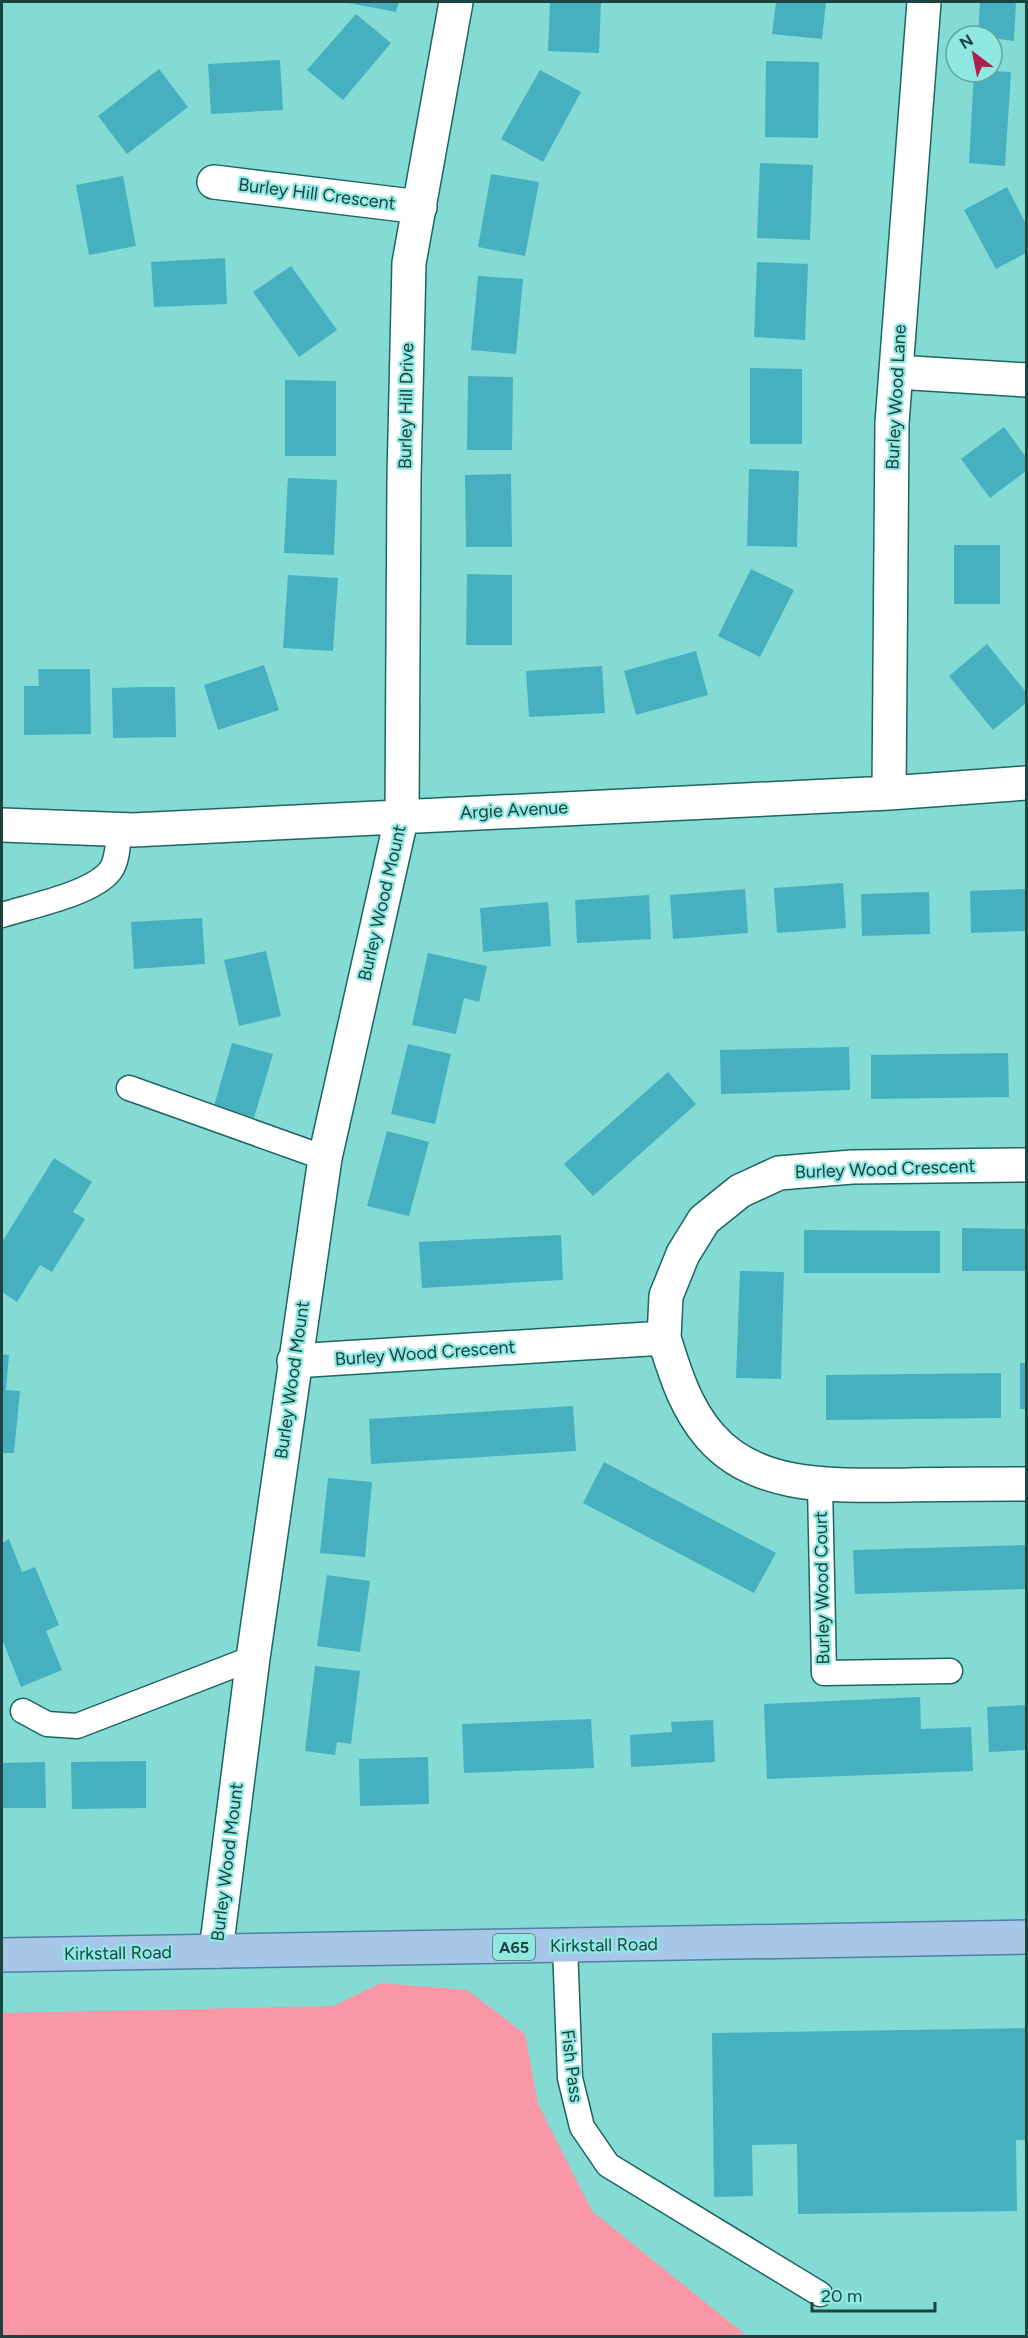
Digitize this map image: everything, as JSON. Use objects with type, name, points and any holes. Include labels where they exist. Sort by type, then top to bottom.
[{"type":"main road","name":"Kirkstall Road","points":[[2,1954],[1026,1937]]},
{"type":"street","name":"Burley Hill Drive","points":[[402,815],[404,478],[410,263],[456,2]]},
{"type":"street","name":"Burley Wood Lane","points":[[889,793],[892,423],[924,2]]},
{"type":"street","name":"Burley Hill Crescent","points":[[214,182],[420,207]]},
{"type":"street","points":[[896,372],[1026,380]]},
{"type":"street","name":"Argie Avenue","points":[[2,825],[119,830],[889,793],[1026,783]]},
{"type":"street","name":"Burley Wood Mount","points":[[216,1951],[253,1658],[325,1158],[402,815]]},
{"type":"street","name":"Burley Wood Crescent","points":[[1026,1165],[852,1167],[779,1173],[740,1191],[704,1220],[683,1254],[666,1296],[664,1338],[678,1384],[693,1415],[711,1438],[737,1459],[777,1476],[820,1485],[1026,1484]]},
{"type":"street","name":"Burley Wood Crescent","points":[[294,1361],[664,1338]]},
{"type":"lane","points":[[2,915],[70,894],[98,882],[111,871],[119,830]]},
{"type":"lane","points":[[129,1088],[325,1158]]},
{"type":"lane","name":"Burley Wood Court","points":[[820,1485],[824,1673],[950,1671]]},
{"type":"lane","points":[[23,1711],[47,1724],[77,1726],[253,1658]]},
{"type":"lane","name":"Fish Pass","points":[[565,1946],[570,2078],[582,2127],[608,2165],[820,2294]]},
{"type":"shaded area","points":[[381,1983],[467,1990],[525,2034],[538,2104],[592,2211],[747,2336],[2,2336],[2,2013],[333,2006]]},
{"type":"building","points":[[349,2],[399,2],[396,12]]},
{"type":"building","points":[[550,2],[601,2],[599,53],[548,51]]},
{"type":"building","points":[[776,2],[826,2],[822,39],[772,34]]},
{"type":"building","points":[[980,2],[1016,2],[1014,41],[1004,40],[1004,24],[979,24]]},
{"type":"building","points":[[356,14],[391,43],[343,100],[307,70]]},
{"type":"building","points":[[280,60],[283,110],[211,114],[208,64]]},
{"type":"building","points":[[766,61],[819,62],[818,138],[765,137]]},
{"type":"building","points":[[159,69],[188,107],[127,154],[98,116]]},
{"type":"building","points":[[540,70],[581,92],[543,162],[501,139]]},
{"type":"building","points":[[1004,72],[1011,72],[1005,166],[969,163],[973,84],[1004,84]]},
{"type":"building","points":[[760,163],[813,165],[810,240],[757,238]]},
{"type":"building","points":[[491,174],[539,182],[525,256],[478,247]]},
{"type":"building","points":[[123,176],[136,246],[89,255],[76,185]]},
{"type":"building","points":[[1007,187],[1026,224],[1026,253],[996,269],[964,210]]},
{"type":"building","points":[[225,258],[227,304],[154,307],[151,262]]},
{"type":"building","points":[[757,262],[808,264],[805,340],[754,337]]},
{"type":"building","points":[[291,266],[337,330],[299,357],[253,292]]},
{"type":"building","points":[[478,276],[523,279],[516,354],[471,350]]},
{"type":"building","points":[[750,368],[802,369],[802,444],[750,444]]},
{"type":"building","points":[[468,376],[513,377],[512,450],[467,450]]},
{"type":"building","points":[[285,380],[336,381],[336,456],[285,456]]},
{"type":"building","points":[[1004,427],[1026,457],[1026,471],[990,498],[961,459]]},
{"type":"building","points":[[749,469],[799,471],[797,547],[747,546]]},
{"type":"building","points":[[511,474],[512,547],[466,547],[465,475]]},
{"type":"building","points":[[288,478],[337,480],[334,555],[284,553]]},
{"type":"building","points":[[954,545],[1000,545],[1000,604],[954,604]]},
{"type":"building","points":[[751,569],[794,590],[760,657],[718,636]]},
{"type":"building","points":[[467,574],[512,575],[512,645],[466,645]]},
{"type":"building","points":[[288,575],[338,578],[333,651],[283,648]]},
{"type":"building","points":[[987,644],[1026,692],[1026,703],[993,730],[949,676]]},
{"type":"building","points":[[696,651],[708,695],[636,715],[624,671]]},
{"type":"building","points":[[264,665],[279,710],[218,730],[204,685]]},
{"type":"building","points":[[602,666],[605,713],[529,717],[526,671]]},
{"type":"building","points":[[38,669],[90,669],[91,734],[24,735],[24,686],[39,686]]},
{"type":"building","points":[[175,687],[176,737],[113,738],[112,688]]},
{"type":"building","points":[[843,883],[846,928],[777,933],[774,888]]},
{"type":"building","points":[[745,889],[748,933],[673,939],[670,895]]},
{"type":"building","points":[[1026,889],[1026,931],[971,933],[970,891]]},
{"type":"building","points":[[929,892],[930,934],[862,936],[861,894]]},
{"type":"building","points":[[649,895],[651,939],[577,943],[575,900]]},
{"type":"building","points":[[548,902],[551,946],[483,952],[480,908]]},
{"type":"building","points":[[202,918],[205,964],[134,969],[131,922]]},
{"type":"building","points":[[266,951],[281,1016],[239,1026],[224,960]]},
{"type":"building","points":[[428,953],[487,966],[479,1002],[464,998],[456,1034],[412,1025]]},
{"type":"building","points":[[232,1043],[273,1054],[254,1118],[214,1106]]},
{"type":"building","points":[[408,1044],[451,1054],[435,1124],[391,1114]]},
{"type":"building","points":[[849,1047],[850,1090],[721,1094],[720,1050]]},
{"type":"building","points":[[1008,1053],[1009,1097],[871,1099],[871,1055]]},
{"type":"building","points":[[668,1072],[696,1104],[593,1196],[564,1164]]},
{"type":"building","points":[[387,1131],[429,1142],[409,1216],[367,1206]]},
{"type":"building","points":[[54,1158],[92,1182],[73,1212],[85,1219],[52,1272],[40,1265],[17,1302],[2,1292],[2,1242]]},
{"type":"building","points":[[962,1228],[1026,1229],[1026,1271],[962,1271]]},
{"type":"building","points":[[804,1230],[940,1231],[940,1273],[804,1273]]},
{"type":"building","points":[[561,1235],[563,1280],[422,1288],[419,1242]]},
{"type":"building","points":[[740,1271],[784,1272],[781,1379],[736,1378]]},
{"type":"building","points":[[2,1354],[9,1355],[6,1390],[20,1391],[14,1453],[2,1453]]},
{"type":"building","points":[[1020,1363],[1026,1363],[1026,1409],[1020,1409]]},
{"type":"building","points":[[1001,1373],[1001,1418],[826,1420],[826,1375]]},
{"type":"building","points":[[573,1406],[576,1451],[371,1464],[369,1419]]},
{"type":"building","points":[[604,1462],[776,1553],[754,1593],[583,1503]]},
{"type":"building","points":[[328,1478],[372,1482],[365,1557],[320,1553]]},
{"type":"building","points":[[9,1539],[22,1572],[35,1567],[59,1625],[46,1631],[62,1670],[21,1687],[2,1639],[2,1543]]},
{"type":"building","points":[[1026,1545],[1026,1589],[855,1594],[853,1550]]},
{"type":"building","points":[[327,1575],[370,1581],[360,1652],[317,1646]]},
{"type":"building","points":[[315,1666],[360,1671],[351,1744],[337,1742],[335,1755],[305,1751]]},
{"type":"building","points":[[920,1697],[921,1729],[971,1727],[973,1771],[767,1779],[764,1704]]},
{"type":"building","points":[[1026,1705],[1026,1750],[989,1752],[987,1707]]},
{"type":"building","points":[[591,1719],[594,1768],[464,1773],[462,1724]]},
{"type":"building","points":[[713,1720],[715,1762],[631,1767],[630,1735],[672,1732],[671,1722]]},
{"type":"building","points":[[428,1757],[429,1804],[360,1806],[359,1759]]},
{"type":"building","points":[[146,1761],[146,1808],[72,1809],[71,1762]]},
{"type":"building","points":[[45,1762],[46,1808],[2,1808],[2,1763]]},
{"type":"building","points":[[1026,2028],[1026,2140],[1016,2140],[1017,2211],[798,2214],[797,2144],[752,2145],[753,2196],[714,2197],[712,2033]]}]
